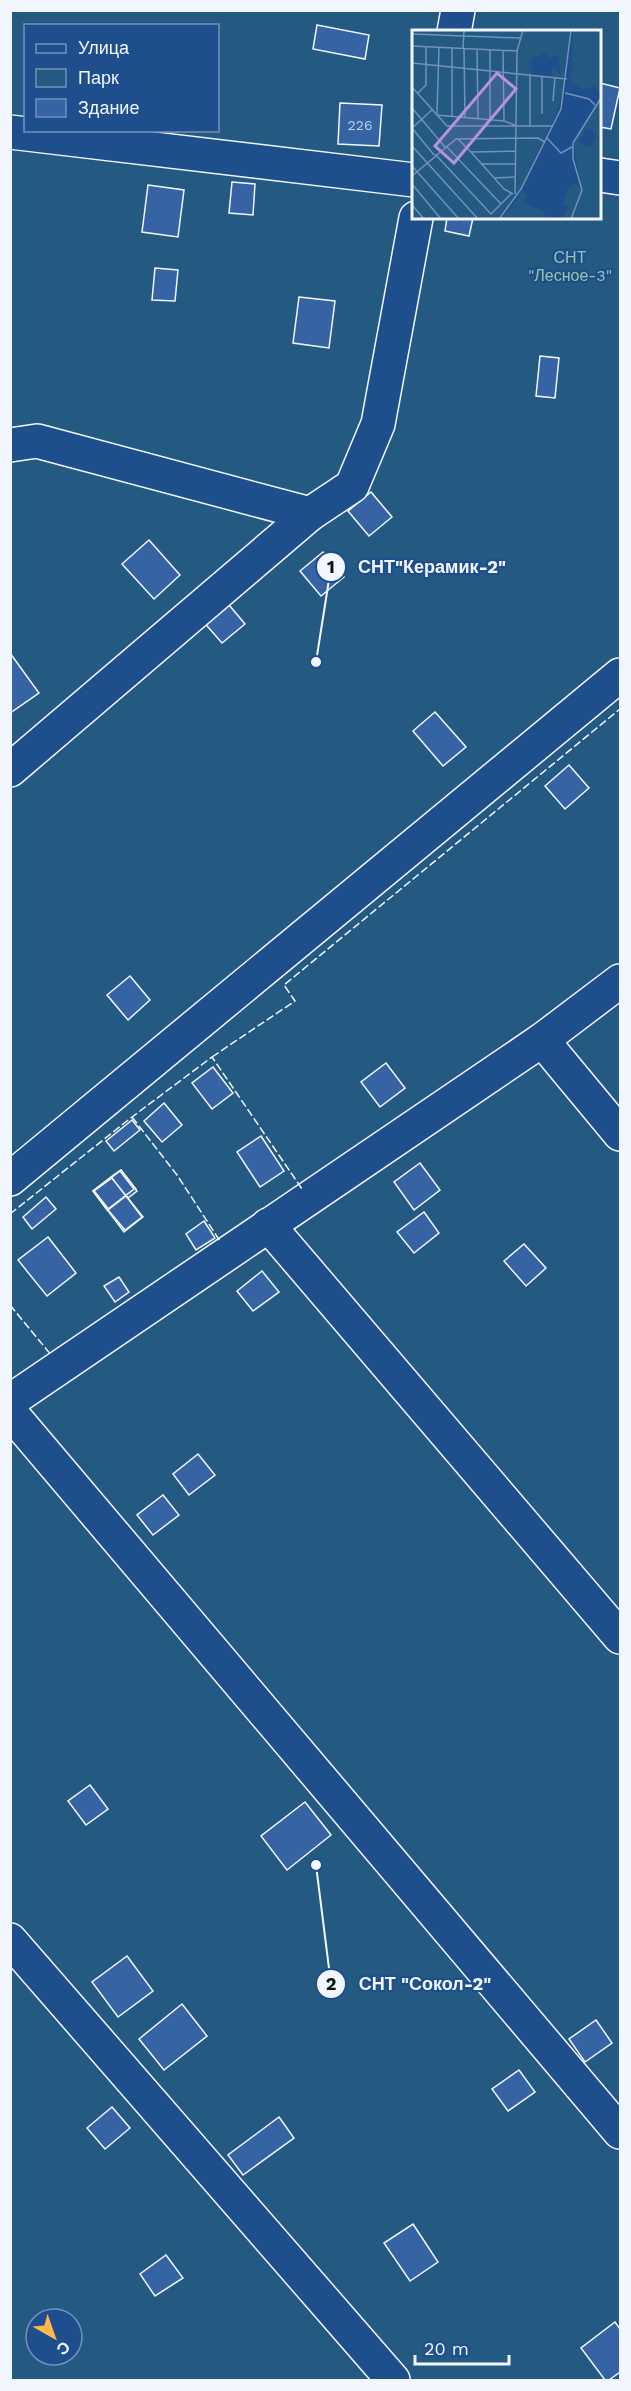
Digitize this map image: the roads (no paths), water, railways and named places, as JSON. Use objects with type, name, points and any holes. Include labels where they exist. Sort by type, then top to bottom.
[{"type":"street","points":[[453,30],[458,10]]},
{"type":"street","points":[[10,132],[412,180]]},
{"type":"street","points":[[601,175],[621,178]]},
{"type":"street","points":[[10,770],[310,514],[352,486],[378,424],[416,219]]},
{"type":"street","points":[[10,445],[38,441],[310,514]]},
{"type":"street","points":[[10,1179],[621,675]]},
{"type":"street","points":[[10,1401],[542,1040],[621,981]]},
{"type":"street","points":[[542,1040],[621,1134]]},
{"type":"street","points":[[268,1225],[621,1637]]},
{"type":"street","points":[[10,1412],[621,2132]]},
{"type":"street","points":[[10,1940],[393,2380]]},
{"type":"place","name":"СНТ\"Керамик-2\"","points":[[316,662]]},
{"type":"place","name":"СНТ \"Сокол-2\"","points":[[316,1865]]},
{"type":"park label","name":"СНТ \"Лесное-3\"","points":[[570,266]]}]
